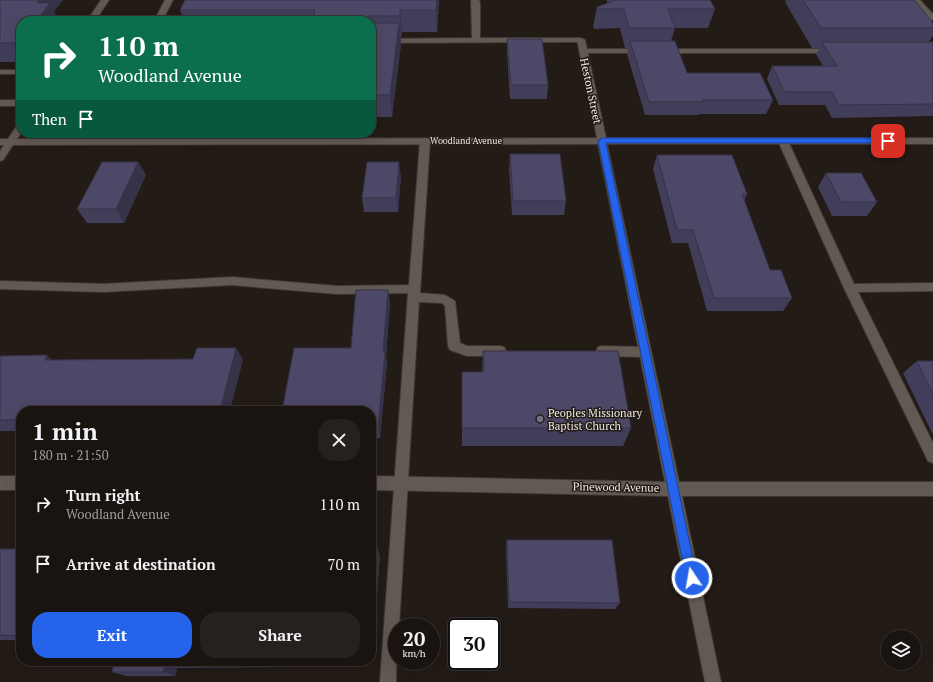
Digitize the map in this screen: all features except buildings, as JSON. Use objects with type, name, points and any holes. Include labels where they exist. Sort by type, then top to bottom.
[{"type":"street","points":[[94,16],[105,0]]},
{"type":"street","points":[[161,16],[170,0]]},
{"type":"street","points":[[475,0],[476,41]]},
{"type":"street","points":[[916,0],[933,18]]},
{"type":"street","points":[[376,41],[476,41],[582,46],[846,51]]},
{"type":"street","name":"Heston Street","points":[[582,46],[713,682]]},
{"type":"street","points":[[0,72],[16,72]]},
{"type":"street","points":[[0,103],[16,103]]},
{"type":"street","points":[[0,158],[16,134]]},
{"type":"street","points":[[388,682],[400,483],[425,141]]},
{"type":"street","points":[[783,141],[850,288],[933,457]]},
{"type":"street","name":"Woodland Avenue","points":[[0,142],[933,141]]},
{"type":"street","points":[[0,285],[103,288],[232,281],[337,290],[414,293],[445,299],[451,304],[454,346],[467,351],[514,351]]},
{"type":"street","points":[[850,288],[933,287]]},
{"type":"street","points":[[591,351],[645,352]]},
{"type":"street","points":[[0,483],[16,483]]},
{"type":"street","name":"Pinewood Avenue","points":[[376,483],[673,489],[933,489]]},
{"type":"place","name":"Peoples Missionary Baptist Church","points":[[540,419]]},
{"type":"route","points":[[692,578],[602,141],[888,141]]}]
